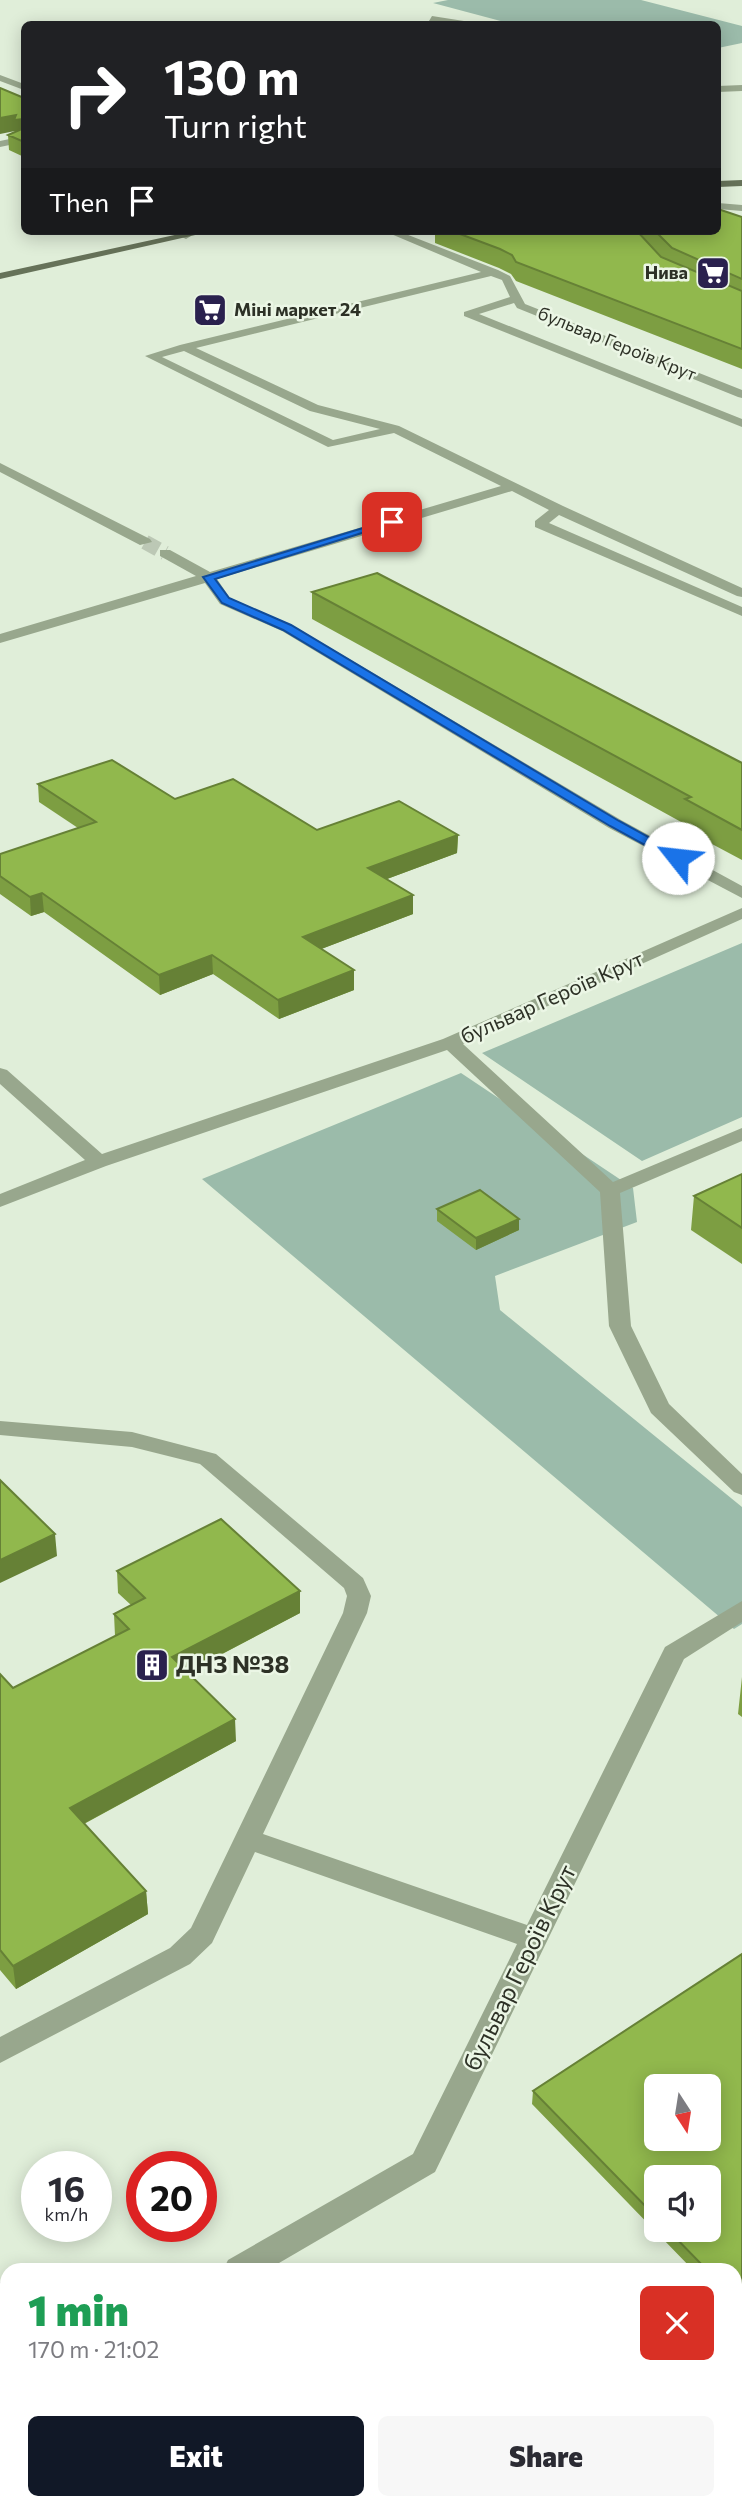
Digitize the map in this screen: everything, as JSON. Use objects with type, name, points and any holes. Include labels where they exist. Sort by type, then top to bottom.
[{"type":"main road","points":[[721,184],[742,183]]},
{"type":"main road","points":[[0,276],[190,235]]},
{"type":"street","points":[[432,19],[445,21]]},
{"type":"street","points":[[0,78],[21,86]]},
{"type":"street","points":[[721,89],[742,89]]},
{"type":"street","points":[[0,144],[21,140]]},
{"type":"street","points":[[721,206],[742,208]]},
{"type":"street","name":"бульвар Героїв Крут","points":[[399,235],[506,278],[521,306],[742,394]]},
{"type":"street","points":[[395,429],[332,444],[151,356],[494,272]]},
{"type":"street","points":[[517,298],[468,314],[742,423]]},
{"type":"street","points":[[184,347],[314,408],[395,429],[558,509],[742,593]]},
{"type":"street","points":[[0,467],[145,542]]},
{"type":"street","points":[[0,639],[512,487]]},
{"type":"street","points":[[558,509],[540,524],[742,612]]},
{"type":"street","points":[[165,553],[208,577],[225,601],[287,628],[615,824],[742,893]]},
{"type":"street","name":"бульвар Героїв Крут","points":[[610,1191],[450,1043],[742,913]]},
{"type":"street","points":[[0,1201],[99,1162],[450,1043]]},
{"type":"street","points":[[0,1074],[99,1162]]},
{"type":"street","points":[[742,1134],[610,1191],[620,1326],[659,1408],[742,1487]]},
{"type":"street","points":[[0,1428],[111,1436],[178,1448],[208,1459],[354,1584],[359,1596],[355,1613],[202,1935],[180,1956],[0,2051]]},
{"type":"street","name":"бульвар Героїв Крут","points":[[251,2263],[424,2163],[674,1653],[742,1610]]},
{"type":"street","points":[[247,1839],[534,1939]]},
{"type":"green space","points":[[448,0],[641,0],[742,26],[742,43],[721,47],[721,21],[501,21],[433,3]]},
{"type":"green space","points":[[742,943],[742,1117],[642,1161],[482,1053]]},
{"type":"green space","points":[[461,1073],[633,1188],[637,1222],[495,1276],[500,1310],[742,1507],[742,1624],[734,1629],[202,1179]]},
{"type":"building","points":[[0,88],[21,97],[21,119],[14,120],[16,115],[0,118]]},
{"type":"building","points":[[21,129],[21,141],[8,135]]},
{"type":"building","points":[[721,210],[742,217],[742,279],[672,248],[659,235],[721,235]]},
{"type":"building","points":[[463,235],[641,235],[661,257],[742,291],[742,349],[516,262],[512,255]]},
{"type":"building","points":[[377,573],[742,763],[742,830],[685,799],[691,797],[312,592]]},
{"type":"building","points":[[112,760],[175,799],[233,779],[317,830],[399,801],[458,835],[368,868],[413,895],[303,937],[354,970],[278,1000],[212,955],[159,975],[42,893],[30,897],[0,876],[0,854],[96,822],[38,784]]},
{"type":"building","points":[[742,1174],[742,1228],[694,1196]]},
{"type":"building","points":[[480,1190],[519,1219],[476,1238],[437,1209]]},
{"type":"building","points":[[0,1480],[55,1534],[0,1560]]},
{"type":"building","points":[[221,1519],[300,1591],[172,1657],[235,1719],[70,1808],[146,1891],[13,1966],[0,1950],[0,1674],[13,1688],[129,1629],[114,1614],[145,1598],[117,1571]]},
{"type":"building","points":[[742,1954],[742,2263],[700,2263],[680,2242],[721,2242],[721,2165],[644,2165],[644,2205],[533,2091]]},
{"type":"tunnel","points":[[145,542],[165,553]]},
{"type":"place","name":"Нива","points":[[713,273]]},
{"type":"place","name":"Міні маркет 24","points":[[210,310]]},
{"type":"place","name":"ДНЗ №38","points":[[152,1665]]},
{"type":"route","points":[[392,522],[208,577],[225,601],[287,628],[615,824],[678,858]]}]
